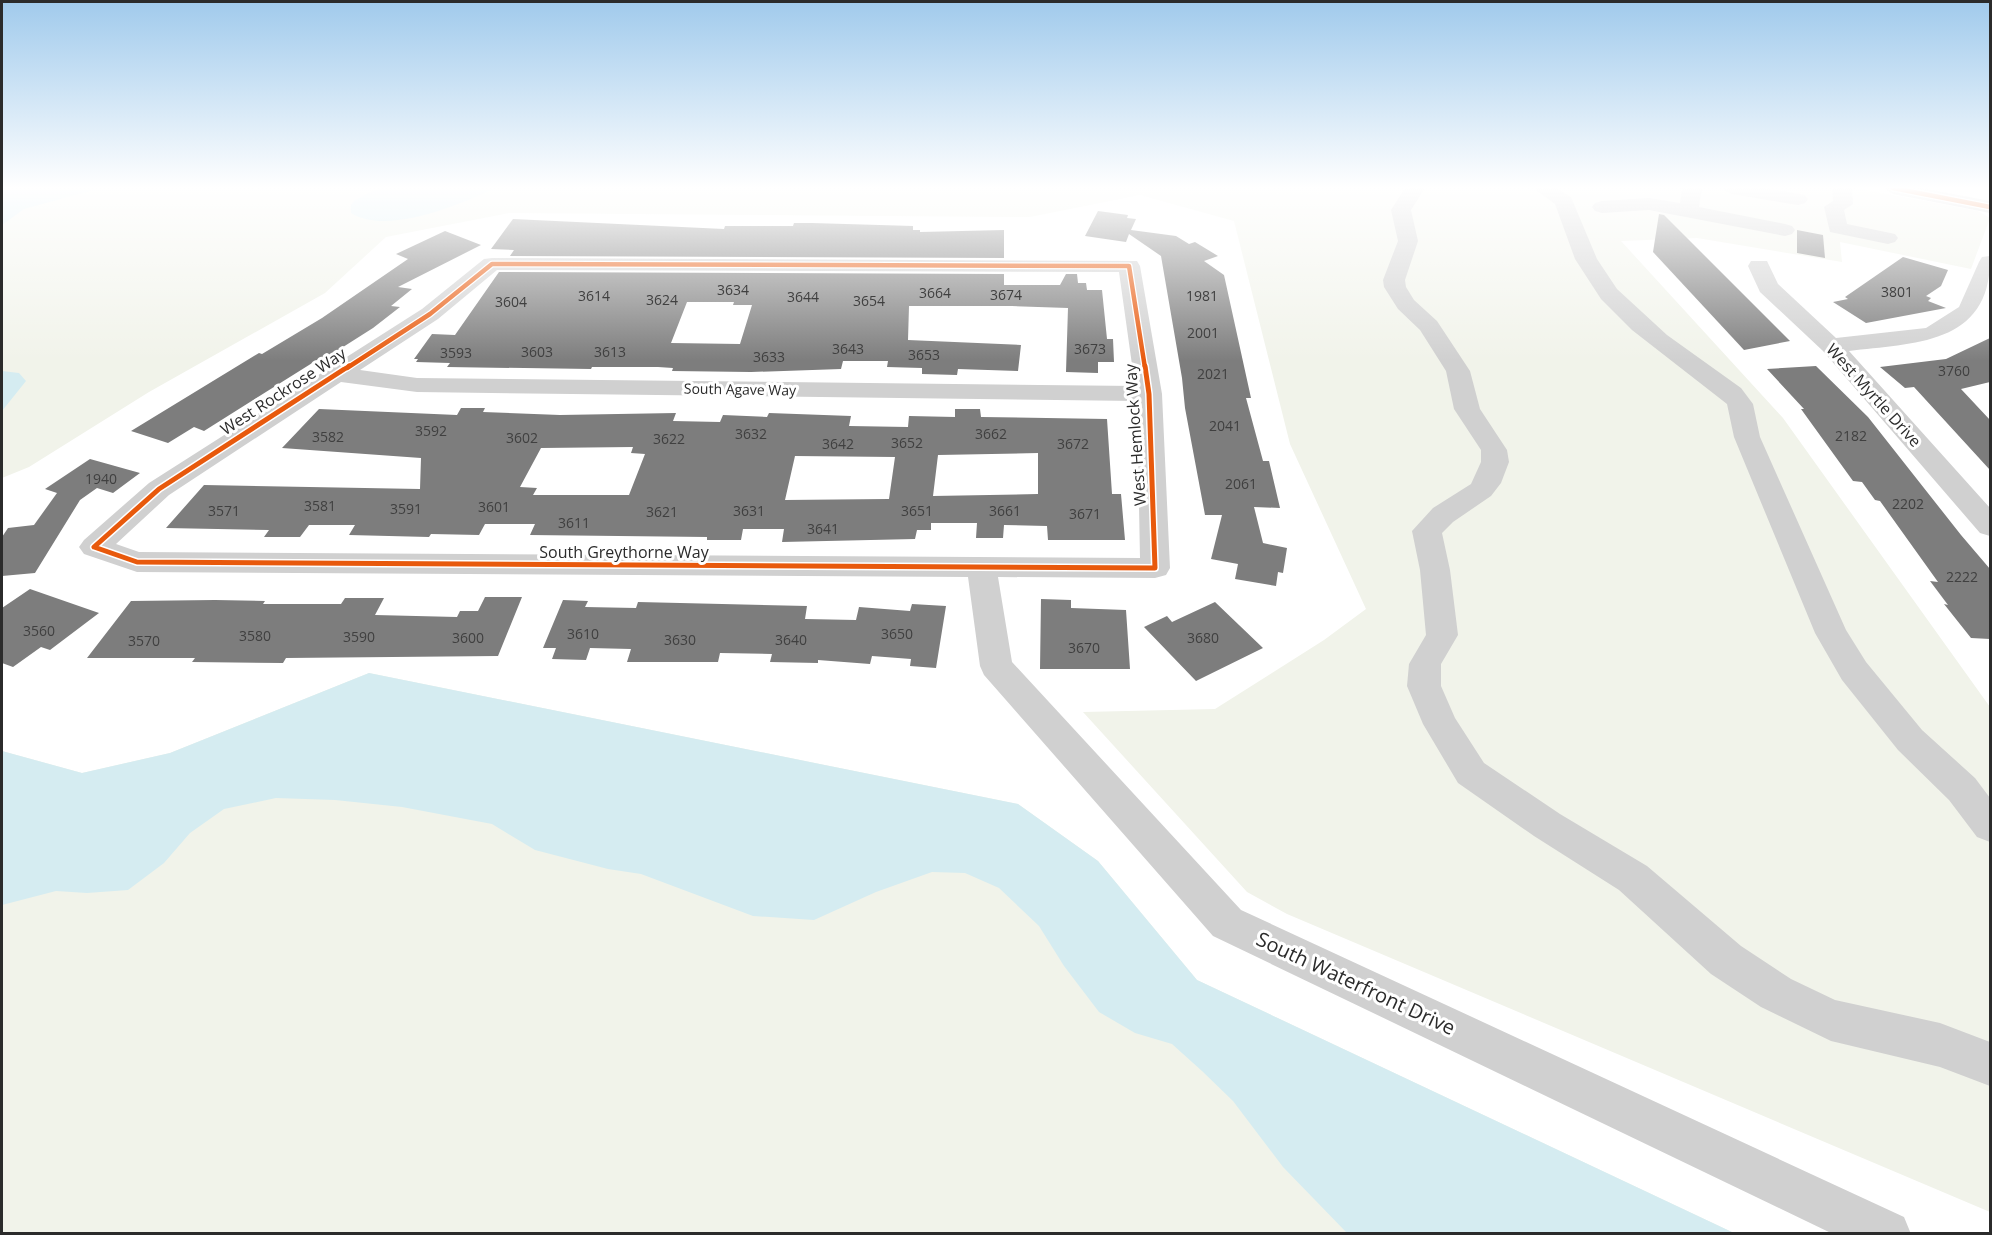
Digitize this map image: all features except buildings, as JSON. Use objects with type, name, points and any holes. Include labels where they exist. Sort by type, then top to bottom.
[{"type":"street","points":[[1407,246],[1396,273],[1395,287],[1406,304],[1429,326],[1458,371],[1467,409],[1494,450],[1495,462],[1492,474],[1481,490],[1443,515],[1427,531],[1435,570],[1442,635],[1425,664],[1424,686],[1440,724],[1457,755],[1471,773],[1517,806],[1634,878],[1726,960],[1776,993],[1831,1020],[1940,1045],[1990,1064]]},
{"type":"street","points":[[1580,246],[1596,277],[1616,303],[1732,393],[1740,404],[1747,437],[1831,633],[1854,671],[1910,740],[1962,789],[1990,826]]},
{"type":"street","points":[[1831,346],[1932,334],[1969,311],[1990,262]]},
{"type":"street","name":"West Hemlock Way","points":[[492,264],[1130,266],[1149,394],[1155,568]]},
{"type":"street","name":"West Rockrose Way","points":[[94,548],[159,489],[333,374],[430,314],[492,264]]},
{"type":"street","name":"West Myrtle Drive","points":[[1759,266],[1768,287],[1831,346],[1990,526]]},
{"type":"street","name":"South Agave Way","points":[[333,374],[417,384],[1149,394]]},
{"type":"street","name":"South Greythorne Way","points":[[94,548],[137,562],[1155,568]]},
{"type":"street","name":"South Waterfront Drive","points":[[982,568],[996,666],[1227,923],[1887,1233]]},
{"type":"shaded area","points":[[2,246],[377,246],[325,293],[149,392],[29,467],[2,478]]},
{"type":"shaded area","points":[[1240,246],[1625,246],[1783,418],[1990,707],[1990,1212],[1287,914],[1247,892],[1083,712],[1215,709],[1324,640],[1366,609],[1290,444]]},
{"type":"shaded area","points":[[1743,246],[1840,246],[1842,262]]},
{"type":"shaded area","points":[[1858,246],[1980,246],[1971,269]]},
{"type":"shaded area","points":[[369,673],[1018,804],[1098,861],[1197,980],[1734,1233],[2,1233],[2,751],[82,773],[170,753]]},
{"type":"water","points":[[2,371],[19,373],[26,381],[2,411]]},
{"type":"water","points":[[369,673],[1018,804],[1098,861],[1197,980],[1734,1233],[1347,1233],[1283,1167],[1233,1101],[1202,1071],[1172,1044],[1135,1033],[1099,1012],[1064,966],[1039,926],[999,888],[965,873],[932,872],[876,892],[814,920],[753,916],[641,874],[608,869],[535,850],[492,824],[402,807],[335,800],[276,798],[224,809],[190,833],[164,863],[128,890],[87,893],[56,891],[2,905],[2,751],[82,773],[170,753]]},
{"type":"cycle path","points":[[492,264],[1129,266],[1149,394],[1155,568],[137,562],[94,547],[159,489],[430,314],[492,264]]}]
